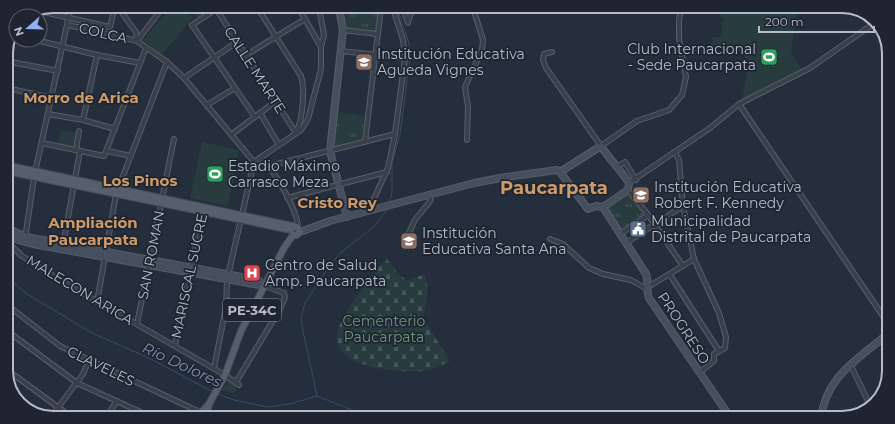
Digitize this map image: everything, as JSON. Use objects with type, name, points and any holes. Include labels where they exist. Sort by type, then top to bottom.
[{"type":"main road","points":[[340,13],[343,30],[330,151],[347,217]]},
{"type":"main road","points":[[13,172],[34,177],[74,182],[203,208],[296,230],[310,228],[430,195],[506,177],[557,170],[588,209],[596,206],[603,207],[628,190],[629,183],[618,166],[613,164],[601,146],[560,172]]},
{"type":"main road","points":[[13,166],[35,170],[74,182]]},
{"type":"main road","name":"PROGRESO","points":[[603,207],[646,274],[649,298],[698,373],[726,411]]},
{"type":"main road","name":"PE-34C","points":[[205,411],[225,375],[241,331],[284,248],[296,230]]},
{"type":"main road","points":[[13,232],[25,239]]},
{"type":"main road","points":[[13,236],[150,263],[228,277],[258,280],[265,286]]},
{"type":"main road","points":[[822,411],[823,405],[834,381],[882,339]]},
{"type":"street","points":[[25,239],[35,170],[53,98],[70,13]]},
{"type":"street","name":"COLCA","points":[[48,14],[110,27],[114,13]]},
{"type":"street","points":[[121,13],[136,32],[137,41],[167,62],[184,78],[254,162]]},
{"type":"street","points":[[137,41],[157,13]]},
{"type":"street","points":[[209,13],[192,25],[255,117]]},
{"type":"street","name":"CALLE MARTE","points":[[219,13],[296,132]]},
{"type":"street","points":[[261,13],[303,81],[300,121],[296,132]]},
{"type":"street","points":[[302,13],[321,47]]},
{"type":"street","points":[[214,368],[226,307],[228,277],[254,162],[280,145],[303,127],[308,119],[321,69],[321,47],[324,35],[320,13]]},
{"type":"street","points":[[365,142],[380,13]]},
{"type":"street","points":[[371,211],[370,206],[386,172],[395,134],[405,58],[403,40],[395,13]]},
{"type":"street","points":[[405,13],[408,23],[411,13]]},
{"type":"street","points":[[467,140],[468,107],[465,87],[482,50],[483,40],[475,13]]},
{"type":"street","points":[[552,52],[544,54],[543,60],[546,68],[601,146],[637,121],[669,110],[682,95],[686,77],[679,38],[679,20],[681,13]]},
{"type":"street","points":[[246,55],[305,19]]},
{"type":"street","name":"COLCA","points":[[68,25],[137,41]]},
{"type":"street","points":[[629,183],[636,180],[710,128],[739,104],[810,68],[871,26]]},
{"type":"street","points":[[343,30],[377,34]]},
{"type":"street","points":[[184,78],[238,42]]},
{"type":"street","points":[[48,43],[97,55],[140,63]]},
{"type":"street","points":[[42,144],[104,156],[146,48]]},
{"type":"street","points":[[341,51],[405,58]]},
{"type":"street","points":[[83,120],[97,55]]},
{"type":"street","points":[[13,62],[58,71]]},
{"type":"street","points":[[96,302],[117,191],[167,62]]},
{"type":"street","points":[[207,106],[235,88]]},
{"type":"street","points":[[13,89],[53,98]]},
{"type":"street","points":[[231,135],[276,101]]},
{"type":"street","points":[[739,104],[882,314]]},
{"type":"street","points":[[260,113],[280,145]]},
{"type":"street","points":[[48,114],[83,120],[115,129]]},
{"type":"street","points":[[62,246],[74,182],[79,131]]},
{"type":"street","points":[[269,166],[395,134]]},
{"type":"street","name":"SAN ROMAN","points":[[137,324],[174,138]]},
{"type":"street","points":[[107,151],[131,156]]},
{"type":"street","points":[[675,152],[679,160],[683,206],[694,259],[720,312],[726,342],[725,348],[714,354],[714,361],[698,373]]},
{"type":"street","points":[[260,158],[269,166],[287,198],[297,219],[296,230]]},
{"type":"street","points":[[618,166],[625,162],[636,180]]},
{"type":"street","points":[[287,198],[338,183],[386,172]]},
{"type":"street","points":[[628,190],[655,224],[683,266]]},
{"type":"street","points":[[404,243],[415,220],[431,200],[430,195]]},
{"type":"street","points":[[626,243],[683,206]]},
{"type":"street","name":"MARISCAL SUCRE","points":[[175,345],[203,208]]},
{"type":"street","points":[[620,234],[648,216]]},
{"type":"street","points":[[550,239],[563,244],[589,268],[603,274],[631,280],[648,288],[694,259]]},
{"type":"street","name":"MALECON ARICA","points":[[13,248],[22,256],[96,302],[175,345],[214,368],[237,384],[280,310],[285,297],[284,293],[265,286]]},
{"type":"street","points":[[670,275],[719,351]]},
{"type":"street","name":"CLAVELES","points":[[13,309],[60,346],[197,411]]},
{"type":"street","points":[[13,335],[77,383],[139,411]]},
{"type":"street","points":[[56,411],[77,383],[89,360]]},
{"type":"street","points":[[852,366],[868,401]]},
{"type":"street","points":[[13,374],[62,411]]},
{"type":"street","points":[[110,411],[117,401]]},
{"type":"green space","points":[[166,13],[188,13],[193,17],[162,55],[143,40]]},
{"type":"green space","points":[[194,13],[207,13],[198,19]]},
{"type":"green space","points":[[344,13],[377,13],[375,32],[346,29],[346,17]]},
{"type":"green space","name":"Club Internacional - Sede Paucarpata","points":[[720,13],[797,13],[791,52],[802,70],[742,100],[749,62],[737,49],[719,49],[713,47],[711,44],[713,37],[720,37],[722,35],[722,23],[724,18],[719,16]]},
{"type":"green space","points":[[337,112],[365,116],[362,139],[333,147]]},
{"type":"green space","points":[[341,113],[362,116],[361,130],[340,128]]},
{"type":"green space","points":[[61,130],[80,133],[78,147],[58,144]]},
{"type":"green space","name":"Estadio Máximo Carrasco Meza","points":[[202,142],[239,150],[228,206],[190,198]]},
{"type":"green space","points":[[628,193],[643,214],[642,217],[623,230],[608,210],[608,206]]},
{"type":"green space","name":"Cementerio Paucarpata","points":[[386,258],[396,271],[407,281],[425,274],[428,291],[423,318],[450,361],[430,370],[390,370],[358,363],[346,356],[339,347],[337,335],[344,317],[357,295]]},
{"type":"green space","points":[[227,381],[233,384],[237,389],[233,393],[221,390]]},
{"type":"waterway","points":[[389,203],[392,193],[392,163],[400,134],[410,57],[409,43],[399,13]]},
{"type":"waterway","points":[[317,396],[301,318],[305,303],[327,269],[340,253],[375,226],[388,208]]},
{"type":"waterway","name":"Río Dolores","points":[[13,283],[27,294],[92,333],[149,358],[213,392]]},
{"type":"waterway","name":"Río Dolores","points":[[218,394],[234,400],[268,407],[290,404],[317,396],[355,411]]},
{"type":"place","name":"Club Internacional - Sede Paucarpata","points":[[769,57]]},
{"type":"place","name":"Institución Educativa Agueda Vignes","points":[[364,62]]},
{"type":"place","name":"Estadio Máximo Carrasco Meza","points":[[215,174]]},
{"type":"place","name":"Institución Educativa Robert F. Kennedy","points":[[641,195]]},
{"type":"place","name":"Municipalidad Distrital de Paucarpata","points":[[638,229]]},
{"type":"place","name":"Institución Educativa Santa Ana","points":[[409,241]]},
{"type":"place","name":"Centro de Salud Amp. Paucarpata","points":[[252,273]]},
{"type":"district","name":"Morro de Arica","points":[[81,98]]},
{"type":"district","name":"Los Pinos","points":[[140,181]]},
{"type":"district","name":"Paucarpata","points":[[554,188]]},
{"type":"district","name":"Cristo Rey","points":[[337,203]]},
{"type":"district","name":"Ampliación Paucarpata","points":[[93,232]]}]
